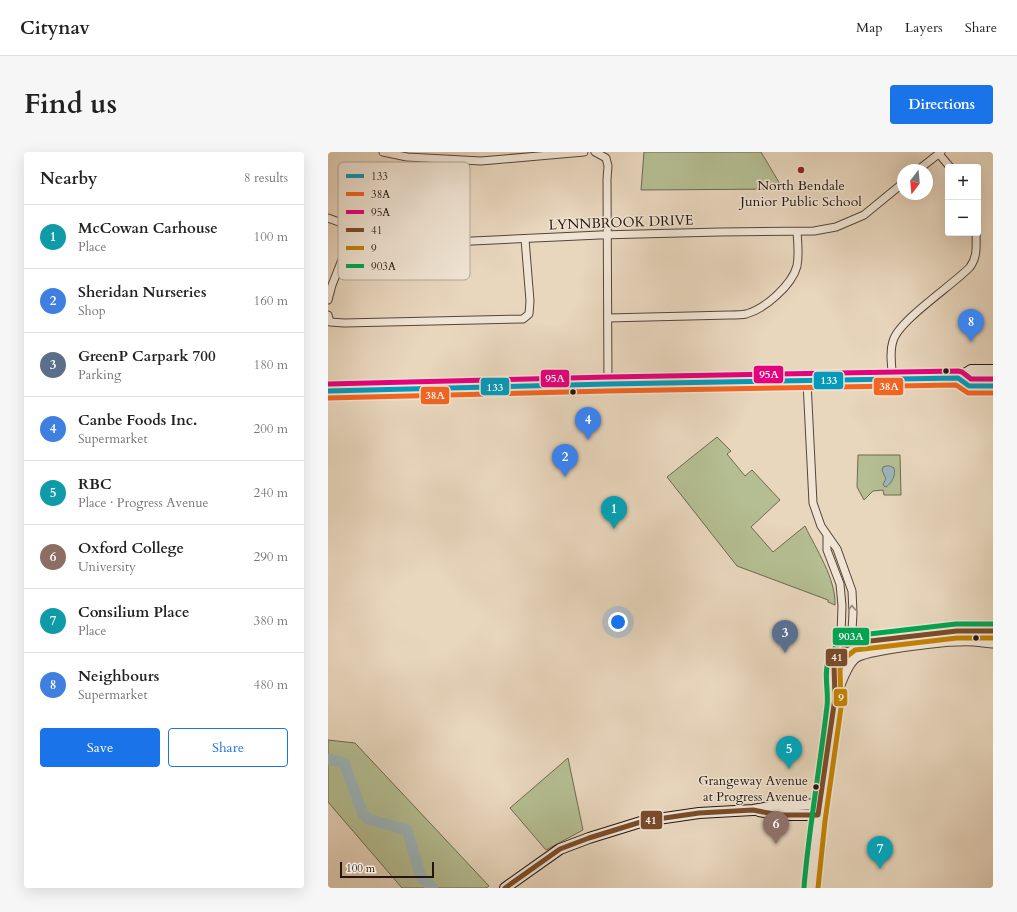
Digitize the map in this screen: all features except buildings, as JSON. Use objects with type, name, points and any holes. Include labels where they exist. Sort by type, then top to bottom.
[{"type":"main road","points":[[328,391],[608,384],[807,382],[958,378],[971,370],[993,370]]},
{"type":"main road","points":[[958,378],[969,386],[993,386]]},
{"type":"main road","points":[[505,888],[560,849],[589,838],[655,819],[699,813],[753,810],[775,806],[821,804]]},
{"type":"main road","points":[[753,810],[779,815],[818,816]]},
{"type":"street","points":[[383,152],[407,157],[481,161],[584,152]]},
{"type":"street","points":[[595,152],[606,158],[608,166],[608,384]]},
{"type":"street","points":[[926,164],[940,153],[948,164]]},
{"type":"street","name":"LYNNBROOK DRIVE","points":[[470,241],[608,235],[720,232],[797,232],[828,229],[849,223],[864,215],[897,188]]},
{"type":"street","name":"LYNNBROOK DRIVE","points":[[328,218],[338,221]]},
{"type":"street","points":[[608,318],[730,315],[745,314],[755,311],[766,304],[793,276],[798,261],[797,232]]},
{"type":"street","points":[[893,380],[892,347],[896,334],[907,321],[970,266],[976,256],[976,236]]},
{"type":"street","points":[[328,315],[330,322],[344,323],[523,319],[530,314],[525,239]]},
{"type":"street","points":[[328,300],[338,270]]},
{"type":"street","points":[[807,382],[813,503],[821,526],[837,549],[852,591],[852,631],[846,646]]},
{"type":"street","points":[[827,536],[827,550],[840,584],[842,606],[841,635],[846,646],[855,658]]},
{"type":"street","points":[[811,888],[818,816],[821,804],[835,698],[834,665],[838,654],[846,646],[853,643],[944,632],[993,631]]},
{"type":"street","points":[[944,632],[946,642]]},
{"type":"street","points":[[889,639],[890,649]]},
{"type":"street","points":[[835,698],[849,666],[855,658],[861,655],[890,649],[946,642],[959,641],[993,643]]},
{"type":"green space","points":[[644,152],[761,152],[783,189],[641,190]]},
{"type":"green space","points":[[717,437],[731,451],[727,454],[745,476],[752,470],[780,500],[751,527],[773,552],[805,526],[829,575],[835,605],[828,602],[828,600],[737,566],[667,477]]},
{"type":"green space","points":[[858,455],[900,455],[901,495],[884,495],[883,490],[873,491],[864,500],[857,487]]},
{"type":"green space","points":[[328,740],[355,743],[489,886],[486,888],[402,888],[328,802]]},
{"type":"green space","points":[[568,758],[583,830],[546,850],[510,808]]},
{"type":"water","points":[[886,466],[894,468],[894,473],[893,479],[886,487],[883,484],[886,479],[882,470],[883,467]]},
{"type":"waterway","points":[[328,759],[344,763],[363,814],[368,819],[407,830],[421,877],[433,888]]},
{"type":"transit line","name":"95A","points":[[328,384],[608,377],[958,371],[962,372],[971,379],[993,379]]},
{"type":"transit line","name":"133","points":[[328,391],[608,384],[958,378],[969,386],[993,386]]},
{"type":"transit line","name":"38A","points":[[328,398],[608,391],[956,385],[968,393],[993,393]]},
{"type":"transit line","name":"903A","points":[[804,887],[827,706],[826,670],[829,658],[835,648],[841,642],[852,636],[956,624],[993,624]]},
{"type":"transit line","name":"41","points":[[505,888],[560,849],[589,838],[644,821],[699,813],[753,810],[779,815],[818,815],[835,698],[834,665],[838,654],[846,646],[853,643],[957,631],[993,631]]},
{"type":"transit line","name":"9","points":[[818,888],[825,821],[841,708],[840,669],[845,658],[855,650],[957,638],[993,638]]},
{"type":"place","name":"North Bendale Junior Public School","points":[[801,170]]},
{"type":"place","name":"Neighbours","points":[[971,342]]},
{"type":"place","name":"Canbe Foods Inc.","points":[[588,440]]},
{"type":"place","name":"Sheridan Nurseries","points":[[565,477]]},
{"type":"place","name":"McCowan Carhouse","points":[[614,529]]},
{"type":"place","name":"GreenP Carpark 700","points":[[785,653]]},
{"type":"place","name":"RBC","points":[[789,769]]},
{"type":"place","name":"Grangeway Avenue at Progress Avenue","points":[[816,787]]},
{"type":"place","name":"Oxford College","points":[[776,844]]},
{"type":"place","name":"Consilium Place","points":[[880,869]]}]
